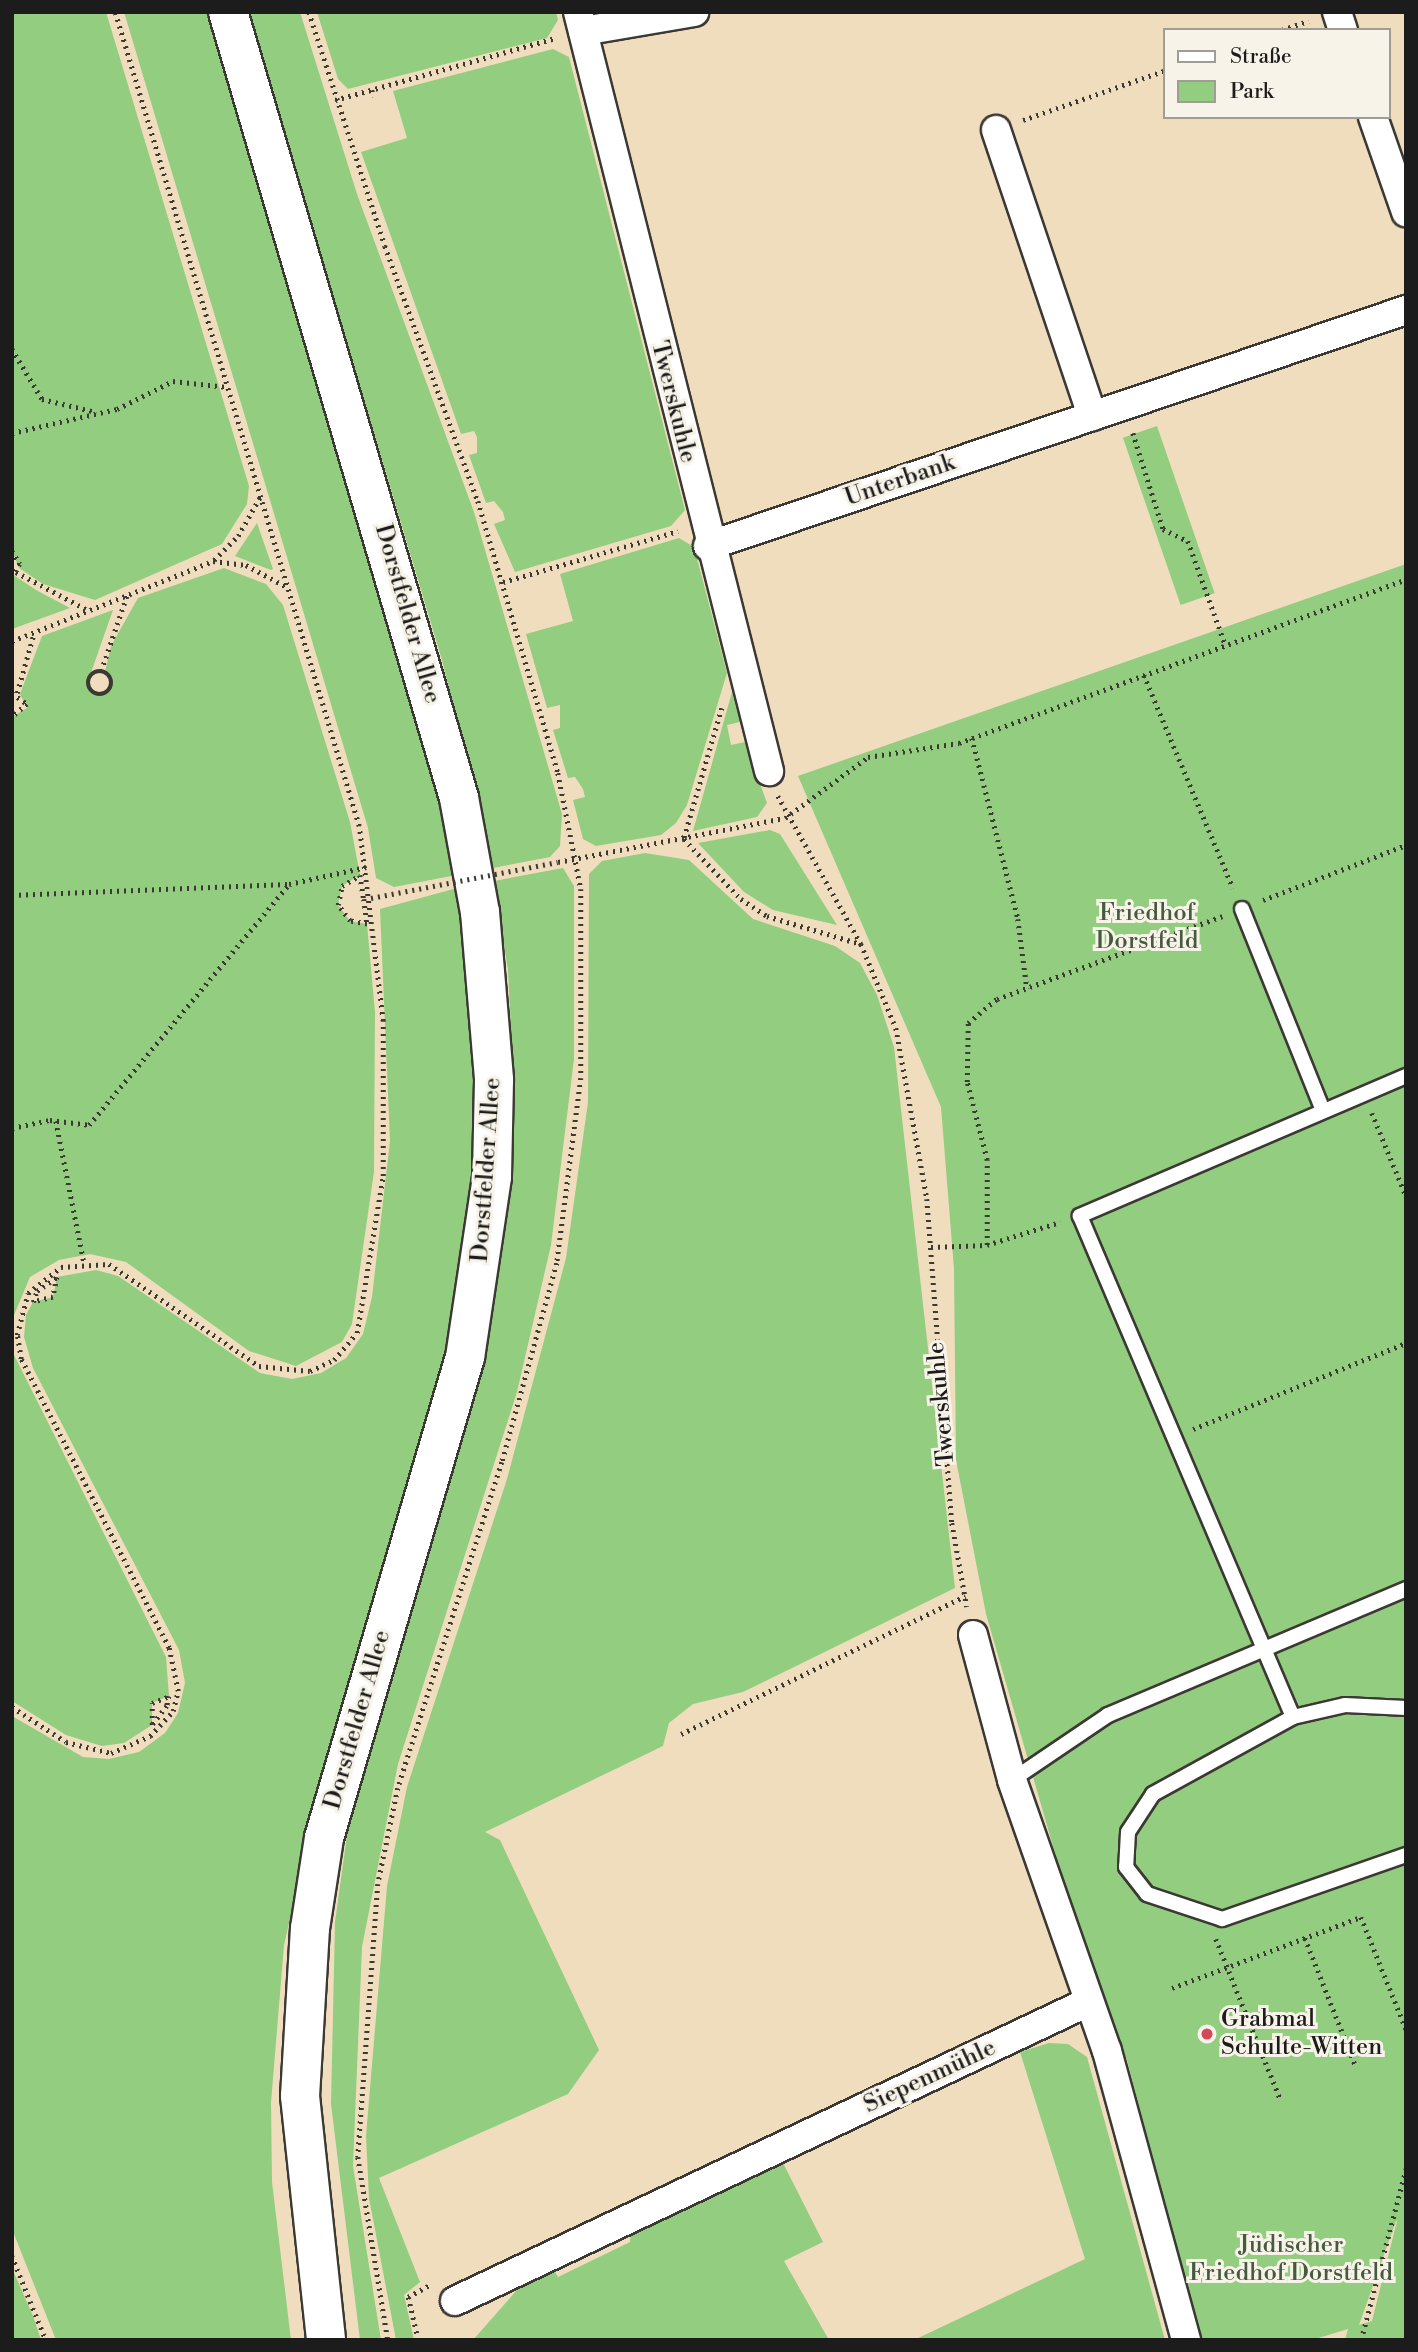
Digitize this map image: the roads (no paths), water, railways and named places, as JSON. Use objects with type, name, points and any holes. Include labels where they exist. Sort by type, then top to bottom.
[{"type":"main road","name":"Dorstfelder Allee","points":[[228,12],[458,798],[480,912],[495,1080],[491,1190],[465,1357],[324,1838],[310,1928],[300,2096],[326,2340]]},
{"type":"street","points":[[580,22],[694,12]]},
{"type":"street","name":"Twerskuhle","points":[[580,22],[705,535],[769,771]]},
{"type":"street","points":[[1374,119],[1406,212]]},
{"type":"street","points":[[996,130],[1092,416]]},
{"type":"street","name":"Unterbank","points":[[705,535],[1092,416],[1406,310]]},
{"type":"street","points":[[973,1635],[1012,1780],[1086,2003],[1107,2051],[1186,2340]]},
{"type":"street","name":"Siepenmühle","points":[[455,2301],[1086,2003]]},
{"type":"lane","points":[[1242,909],[1322,1108]]},
{"type":"lane","points":[[1293,1717],[1080,1216],[1322,1108],[1406,1076]]},
{"type":"lane","points":[[1012,1780],[1108,1716],[1406,1589]]},
{"type":"lane","points":[[1406,1708],[1345,1705],[1293,1717],[1171,1781],[1142,1807],[1128,1832],[1123,1851],[1135,1882],[1173,1908],[1208,1917],[1239,1918],[1406,1855]]},
{"type":"place","name":"Grabmal Schulte-Witten","points":[[1207,2034]]},
{"type":"park label","name":"Friedhof Dorstfeld","points":[[1147,928]]},
{"type":"park label","name":"Jüdischer Friedhof Dorstfeld","points":[[1291,2260]]}]
